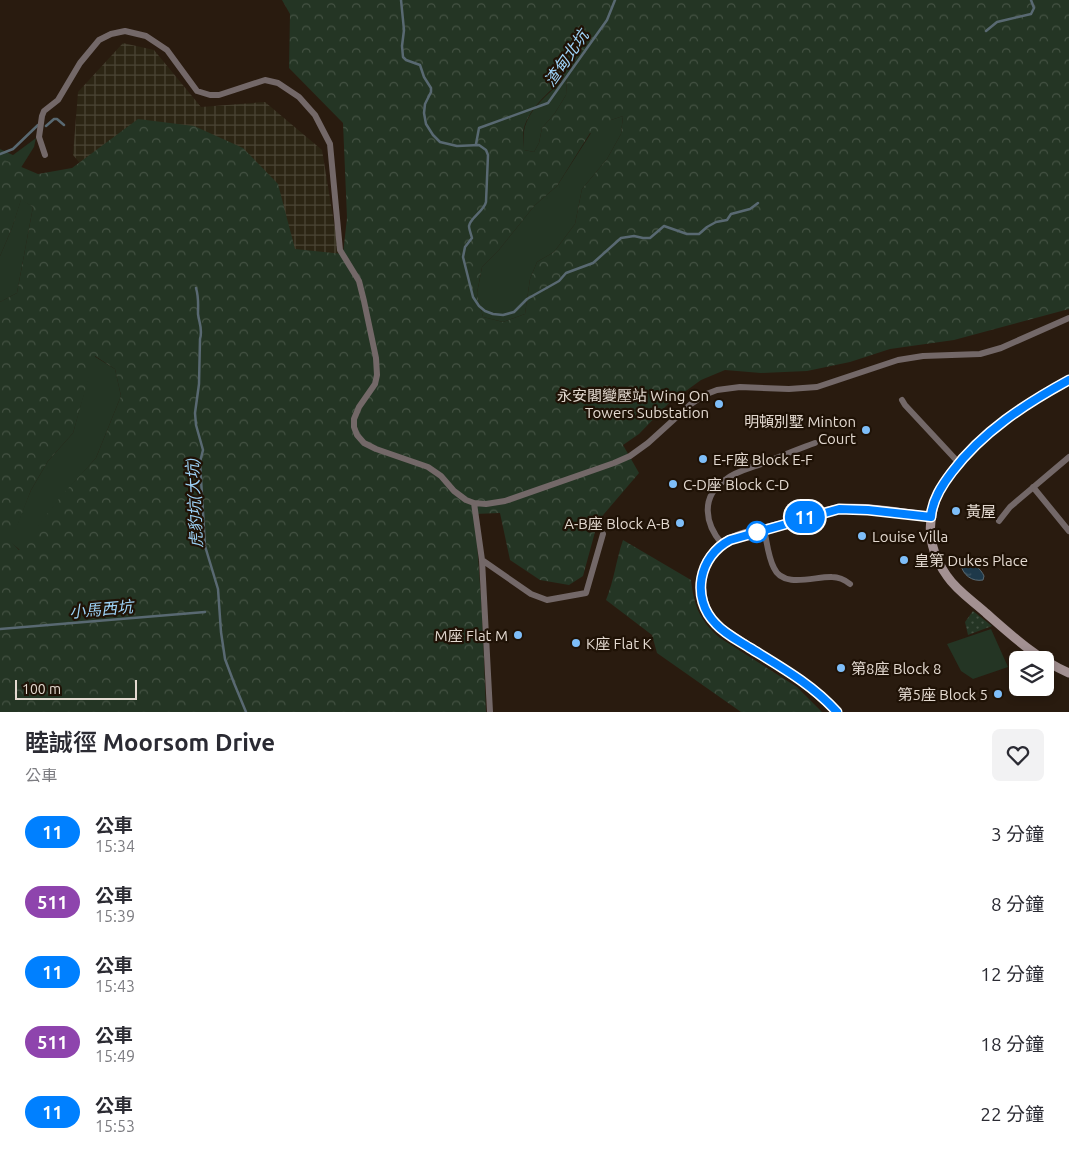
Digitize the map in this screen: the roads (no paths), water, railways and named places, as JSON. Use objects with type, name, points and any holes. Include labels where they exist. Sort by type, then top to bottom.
[{"type":"street","points":[[45,155],[40,138],[44,111],[58,100],[85,56],[99,40],[110,34],[125,31],[146,36],[167,50],[198,91],[210,95],[219,95],[265,80],[278,83],[300,97],[314,115],[330,144],[340,250],[359,281],[376,358],[377,379],[373,389],[355,414],[355,431],[360,439],[370,446],[428,467],[460,496],[474,503],[490,504],[505,501],[622,460],[642,448],[691,404],[718,390],[740,387],[817,388],[898,360],[923,356],[980,354],[1001,348],[1069,318]]},
{"type":"street","points":[[1069,380],[1032,402],[986,434],[959,463],[944,483],[931,517],[931,533],[935,551],[942,568],[951,581],[1019,641],[1050,663],[1069,672]]},
{"type":"street","points":[[902,400],[959,463]]},
{"type":"street","points":[[722,544],[711,530],[708,514],[710,498],[719,484],[736,474],[815,443]]},
{"type":"street","points":[[999,522],[1010,507],[1069,457]]},
{"type":"street","points":[[1033,487],[1069,531]]},
{"type":"street","points":[[474,503],[482,560],[490,712]]},
{"type":"street","points":[[837,712],[809,686],[728,634],[712,620],[703,601],[702,573],[710,557],[722,544],[739,536],[821,513],[845,508],[931,517]]},
{"type":"street","points":[[764,530],[774,569],[783,577],[808,580],[831,576],[840,578],[850,584]]},
{"type":"street","points":[[482,560],[531,594],[547,600],[586,594],[602,534]]},
{"type":"water","points":[[965,562],[979,568],[984,576],[983,580],[975,580],[966,575],[961,565]]},
{"type":"waterway","points":[[401,0],[404,30],[403,57],[420,65],[424,77],[431,88],[425,104],[426,124],[440,142],[457,146],[479,145],[486,150],[488,155],[486,202],[470,223],[469,227],[472,238],[465,247],[463,257],[473,297],[485,311],[503,315],[514,312],[527,299],[559,281],[566,273],[593,263],[621,238],[634,236],[650,238],[664,226],[687,234],[699,234],[716,222],[727,220],[731,214],[750,209],[758,203]]},
{"type":"waterway","name":"渣甸北坑","points":[[476,144],[479,128],[548,103],[607,20],[615,0]]},
{"type":"waterway","points":[[986,31],[997,22],[1031,14],[1034,8],[1031,0]]},
{"type":"waterway","points":[[46,126],[54,119],[57,119],[64,125]]},
{"type":"waterway","points":[[0,154],[13,149],[38,125]]},
{"type":"waterway","name":"虎豹坑(大坑)","points":[[196,288],[201,332],[199,384],[195,413],[196,425],[203,450],[200,462],[205,546],[218,589],[225,659],[246,712]]},
{"type":"waterway","name":"小馬西坑","points":[[0,629],[205,612]]},
{"type":"place","name":"永安閣變壓站 Wing On Towers Substation","points":[[719,404]]},
{"type":"place","name":"明頓別墅 Minton Court","points":[[866,430]]},
{"type":"place","name":"E-F座 Block E-F","points":[[703,459]]},
{"type":"place","name":"C-D座 Block C-D","points":[[673,484]]},
{"type":"place","name":"黃屋","points":[[956,511]]},
{"type":"place","name":"A-B座 Block A-B","points":[[680,523]]},
{"type":"place","name":"Louise Villa","points":[[862,536]]},
{"type":"place","name":"皇第 Dukes Place","points":[[904,560]]},
{"type":"place","name":"M座 Flat M","points":[[518,635]]},
{"type":"place","name":"K座 Flat K","points":[[576,643]]},
{"type":"place","name":"第8座 Block 8","points":[[841,668]]},
{"type":"place","name":"第5座 Block 5","points":[[998,694]]}]
